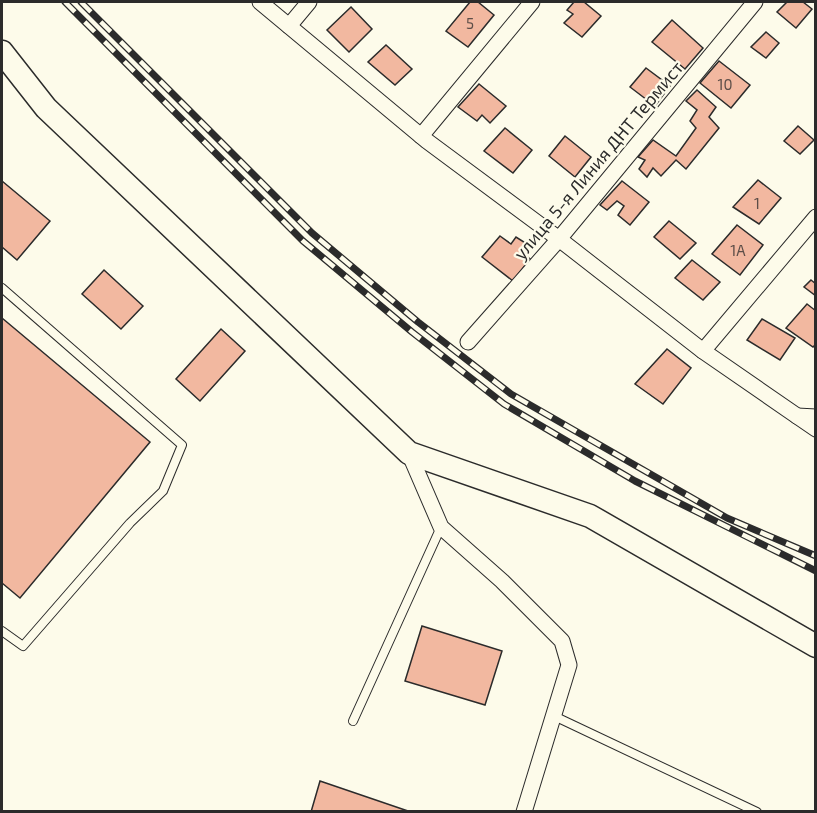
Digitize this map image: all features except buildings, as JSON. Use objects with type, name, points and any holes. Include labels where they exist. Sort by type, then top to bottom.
[{"type":"street","points":[[260,2],[422,136],[703,351],[816,429]]},
{"type":"street","points":[[289,26],[309,2]]},
{"type":"street","points":[[422,136],[532,2]]},
{"type":"street","name":"улица 5-я Линия ДНТ Термист","points":[[468,342],[559,239],[755,2]]},
{"type":"street","points":[[2,52],[45,108],[409,453],[441,527],[502,581],[562,641],[569,664],[524,812]]},
{"type":"street","points":[[703,351],[816,217]]},
{"type":"street","points":[[797,416],[816,417]]},
{"type":"street","points":[[409,453],[590,516],[816,646]]},
{"type":"lane","points":[[2,288],[182,446],[163,491],[130,523],[23,646],[2,631]]},
{"type":"lane","points":[[353,721],[441,527]]},
{"type":"lane","points":[[554,716],[757,812]]},
{"type":"railway","points":[[65,2],[303,241],[412,332],[504,404],[635,481],[816,571]]},
{"type":"railway","points":[[81,2],[312,233],[418,322],[511,394],[727,518],[816,556]]}]
